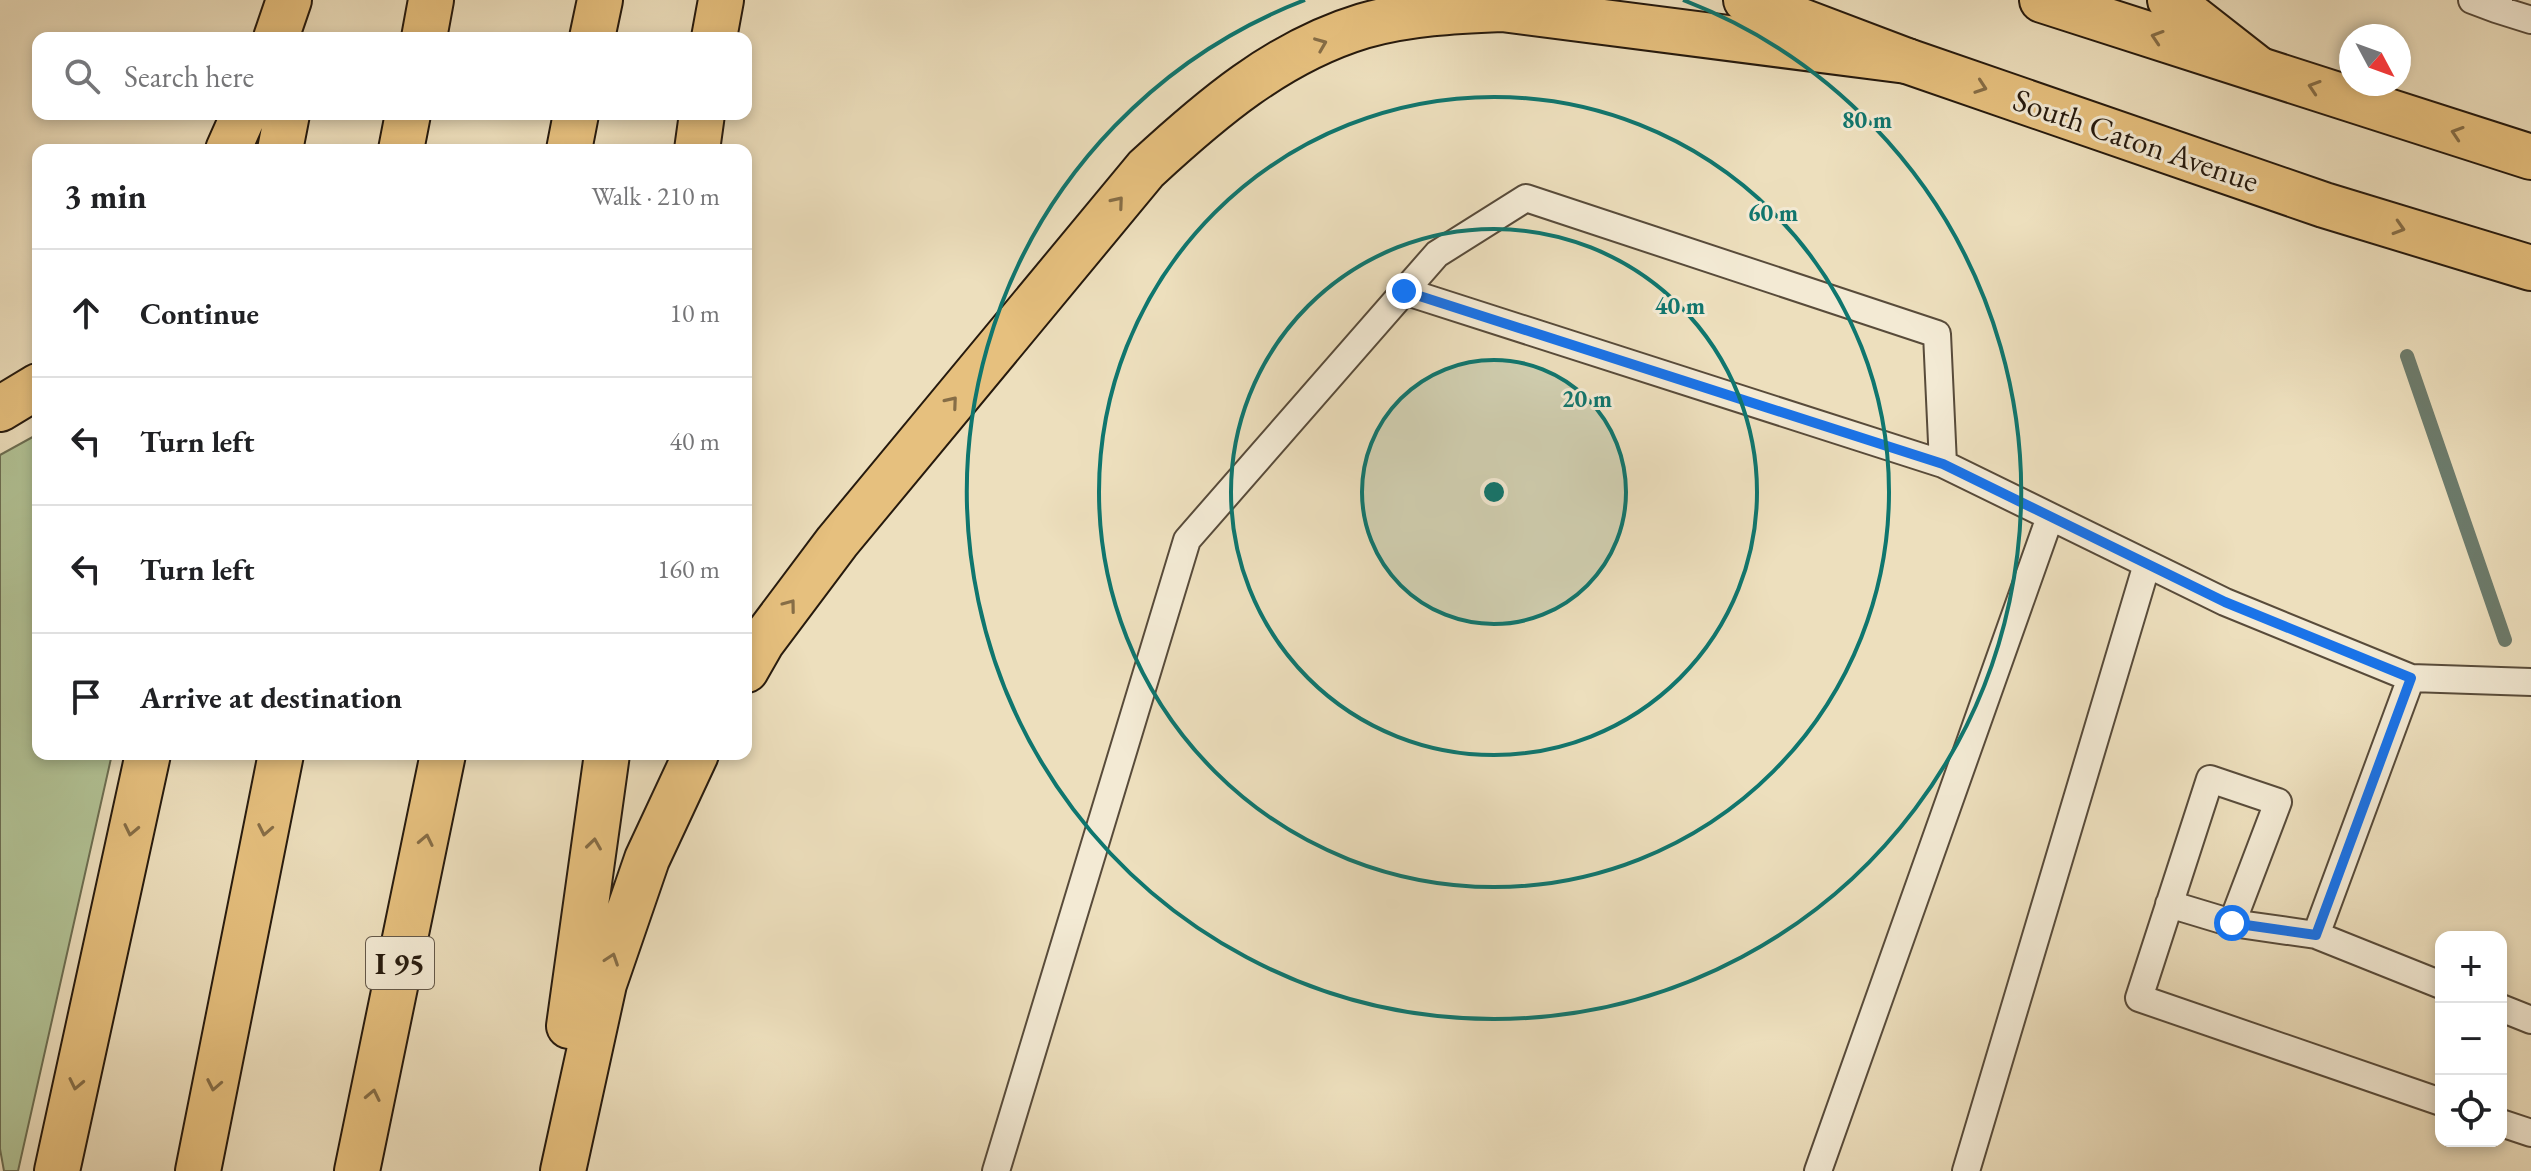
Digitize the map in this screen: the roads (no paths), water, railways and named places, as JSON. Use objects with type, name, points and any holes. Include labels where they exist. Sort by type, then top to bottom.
[{"type":"main road","points":[[278,32],[289,0]]},
{"type":"main road","points":[[305,32],[312,0]]},
{"type":"main road","points":[[425,32],[431,0]]},
{"type":"main road","points":[[593,32],[600,0]]},
{"type":"main road","points":[[715,32],[721,0]]},
{"type":"main road","name":"South Caton Avenue","points":[[1746,0],[1907,61],[2324,205],[2531,268]]},
{"type":"main road","points":[[2042,0],[2531,157]]},
{"type":"main road","points":[[2170,0],[2258,69]]},
{"type":"main road","points":[[752,660],[837,542],[1146,169],[1201,118],[1254,78],[1305,50],[1363,26],[1436,12],[1502,9],[1907,61]]},
{"type":"main road","points":[[231,144],[241,120]]},
{"type":"main road","points":[[281,144],[286,120]]},
{"type":"main road","points":[[402,144],[407,120]]},
{"type":"main road","points":[[570,144],[575,120]]},
{"type":"main road","points":[[698,144],[701,120]]},
{"type":"main road","points":[[0,409],[32,390]]},
{"type":"main road","points":[[57,1171],[147,760]]},
{"type":"main road","points":[[198,1171],[280,760]]},
{"type":"main road","name":"I 95","points":[[357,1171],[442,760]]},
{"type":"main road","points":[[548,1171],[606,760]]},
{"type":"main road","points":[[563,1171],[604,984],[647,859],[693,760]]},
{"type":"lane","points":[[2489,3],[2531,20]]},
{"type":"lane","points":[[996,1171],[1187,540],[1437,254],[1526,198],[1937,334],[1943,464]]},
{"type":"lane","points":[[1404,291],[1943,464],[2225,602],[2411,678],[2531,682]]},
{"type":"lane","points":[[1818,1171],[2050,517]]},
{"type":"lane","points":[[1966,1171],[2147,564]]},
{"type":"lane","points":[[2316,935],[2411,678]]},
{"type":"lane","points":[[2232,923],[2278,802],[2210,779],[2139,998],[2435,1100]]},
{"type":"lane","points":[[2169,904],[2232,923],[2316,935],[2435,983]]},
{"type":"lane","points":[[2507,1010],[2531,1020]]},
{"type":"lane","points":[[2507,1125],[2531,1133]]},
{"type":"waterway","points":[[2407,356],[2505,640]]}]
